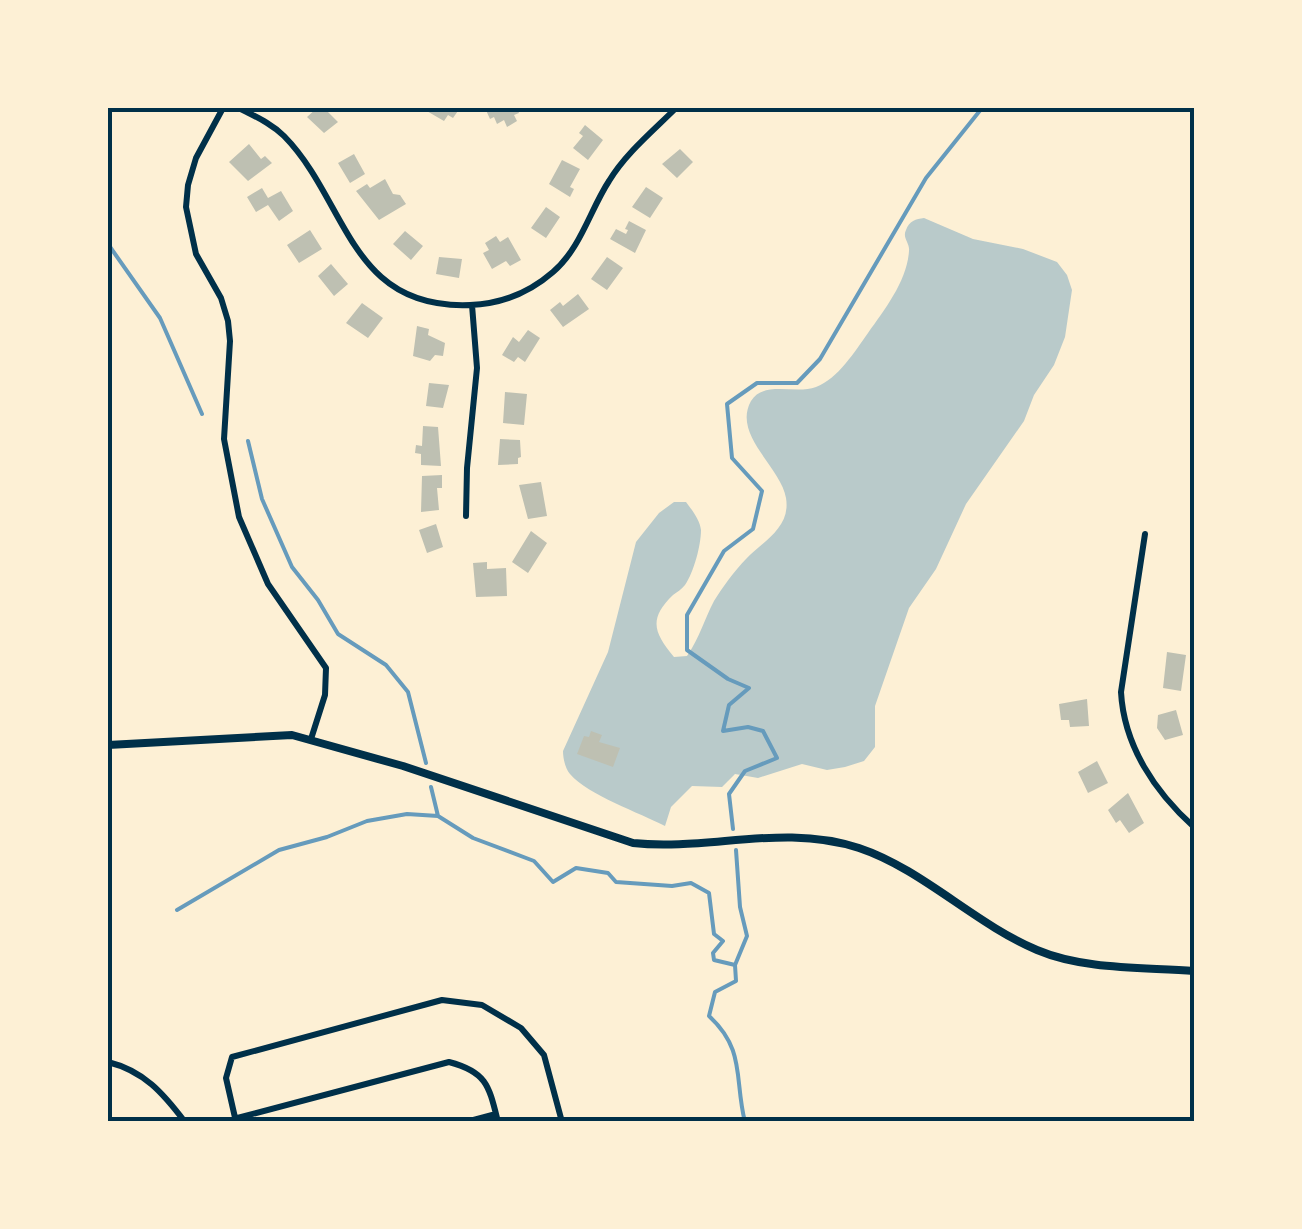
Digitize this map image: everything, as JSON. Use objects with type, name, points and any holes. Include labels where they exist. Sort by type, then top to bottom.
[{"type":"street","points":[[223,108],[196,158],[186,207],[196,254],[221,298],[228,321],[224,439],[239,517],[268,584],[326,668],[325,695],[312,739]]},
{"type":"street","points":[[239,108],[274,126],[298,152],[362,258],[377,274],[392,286],[419,297],[455,305],[513,297],[555,270],[592,216],[609,180],[676,108]]},
{"type":"street","points":[[466,516],[466,468],[477,368],[472,305]]},
{"type":"street","points":[[1145,534],[1121,692],[1122,714],[1138,758],[1194,827]]},
{"type":"street","points":[[108,745],[268,734],[312,739],[633,842],[664,845],[784,836],[842,843],[892,864],[1001,932],[1038,950],[1073,960],[1194,971]]},
{"type":"street","points":[[236,1120],[226,1078],[232,1057],[442,1000],[482,1006],[521,1028],[544,1055],[562,1122]]},
{"type":"street","points":[[108,1062],[131,1068],[166,1096],[186,1122]]},
{"type":"street","points":[[222,1122],[449,1062],[470,1068],[488,1084],[497,1118],[466,1122]]},
{"type":"shaded area","points":[[924,218],[973,239],[1023,249],[1057,262],[1072,290],[1065,337],[1054,365],[1034,395],[1024,421],[966,504],[936,569],[909,608],[875,706],[875,747],[864,761],[845,767],[827,770],[802,764],[758,778],[735,774],[722,787],[692,786],[671,807],[665,826],[589,789],[568,772],[563,751],[608,652],[636,542],[659,513],[674,502],[686,502],[699,523],[700,543],[691,573],[657,619],[658,633],[674,657],[687,656],[725,585],[784,518],[786,498],[782,486],[748,426],[751,401],[772,389],[816,387],[839,371],[894,294],[907,262],[906,230],[913,221]]},
{"type":"building","points":[[317,108],[324,108],[338,122],[324,133],[307,117]]},
{"type":"building","points":[[427,108],[460,108],[453,118],[448,115],[444,121]]},
{"type":"building","points":[[485,108],[517,108],[517,121],[507,127],[504,120],[497,124]]},
{"type":"building","points":[[585,125],[603,140],[588,160],[573,148],[583,136],[579,133]]},
{"type":"building","points":[[249,144],[261,159],[265,156],[272,163],[248,181],[229,162]]},
{"type":"building","points":[[680,149],[693,162],[677,178],[662,164]]},
{"type":"building","points":[[354,154],[365,174],[350,183],[338,163]]},
{"type":"building","points":[[562,160],[580,169],[570,187],[574,189],[570,197],[549,184]]},
{"type":"building","points":[[385,179],[393,194],[400,195],[406,204],[379,220],[356,191]]},
{"type":"building","points":[[646,187],[663,198],[650,218],[632,207]]},
{"type":"building","points":[[262,188],[268,198],[281,191],[293,211],[279,221],[268,205],[256,212],[247,197]]},
{"type":"building","points":[[546,207],[560,217],[546,238],[531,228]]},
{"type":"building","points":[[629,221],[646,230],[635,253],[610,239],[616,229],[626,234]]},
{"type":"building","points":[[310,230],[322,249],[299,263],[287,245]]},
{"type":"building","points":[[405,231],[423,246],[411,260],[393,244]]},
{"type":"building","points":[[496,236],[500,242],[508,237],[521,260],[510,266],[506,261],[492,269],[483,253],[489,250],[485,243]]},
{"type":"building","points":[[439,257],[462,259],[459,278],[436,274]]},
{"type":"building","points":[[607,257],[623,268],[607,290],[591,279]]},
{"type":"building","points":[[331,264],[348,284],[334,296],[318,276]]},
{"type":"building","points":[[578,294],[589,309],[563,327],[550,310]]},
{"type":"building","points":[[362,303],[383,318],[368,338],[346,323]]},
{"type":"building","points":[[417,326],[429,329],[428,335],[445,343],[443,356],[435,355],[430,361],[413,356]]},
{"type":"building","points":[[528,330],[540,338],[525,362],[518,357],[514,362],[502,355],[513,337],[519,342]]},
{"type":"building","points":[[429,383],[449,385],[443,408],[426,406]]},
{"type":"building","points":[[505,392],[527,394],[524,425],[503,423]]},
{"type":"building","points":[[423,426],[438,427],[441,466],[421,465],[421,454],[415,453],[416,445],[422,446]]},
{"type":"building","points":[[500,439],[520,440],[518,464],[498,465]]},
{"type":"building","points":[[442,475],[442,488],[437,488],[439,510],[421,512],[422,476]]},
{"type":"building","points":[[541,482],[547,516],[528,519],[519,485]]},
{"type":"building","points":[[436,524],[443,547],[427,553],[419,530]]},
{"type":"building","points":[[531,531],[547,543],[528,573],[512,562]]},
{"type":"building","points":[[487,562],[487,569],[506,568],[507,596],[476,597],[473,563]]},
{"type":"building","points":[[1167,652],[1186,655],[1181,691],[1163,688]]},
{"type":"building","points":[[1087,699],[1089,726],[1070,727],[1069,720],[1061,720],[1059,704]]},
{"type":"building","points":[[1176,710],[1183,735],[1165,740],[1157,728],[1158,715]]},
{"type":"building","points":[[591,731],[602,735],[599,742],[620,748],[613,767],[577,754],[584,736],[589,737]]},
{"type":"building","points":[[1097,761],[1108,783],[1088,793],[1078,772]]},
{"type":"building","points":[[1128,793],[1144,823],[1129,833],[1108,810]]},
{"type":"waterway","points":[[733,829],[729,794],[745,771],[777,758],[763,731],[748,727],[723,731],[729,705],[749,688],[728,679],[687,650],[687,615],[724,551],[753,529],[762,491],[732,458],[727,404],[757,383],[797,383],[820,359],[926,178],[982,108]]},
{"type":"waterway","points":[[108,244],[160,318],[202,414]]},
{"type":"waterway","points":[[248,441],[262,499],[292,567],[338,634],[386,665],[408,692],[426,763]]},
{"type":"waterway","points":[[431,787],[438,816]]},
{"type":"waterway","points":[[177,910],[279,850],[367,821],[407,814],[438,816],[473,838],[534,861],[553,882],[576,868],[608,873],[616,882],[672,886],[691,883],[709,893],[714,934],[723,941],[713,953],[714,960],[735,965]]},
{"type":"waterway","points":[[736,850],[740,907],[747,936],[735,965],[736,981],[715,992],[709,1016],[734,1053],[745,1122]]}]
